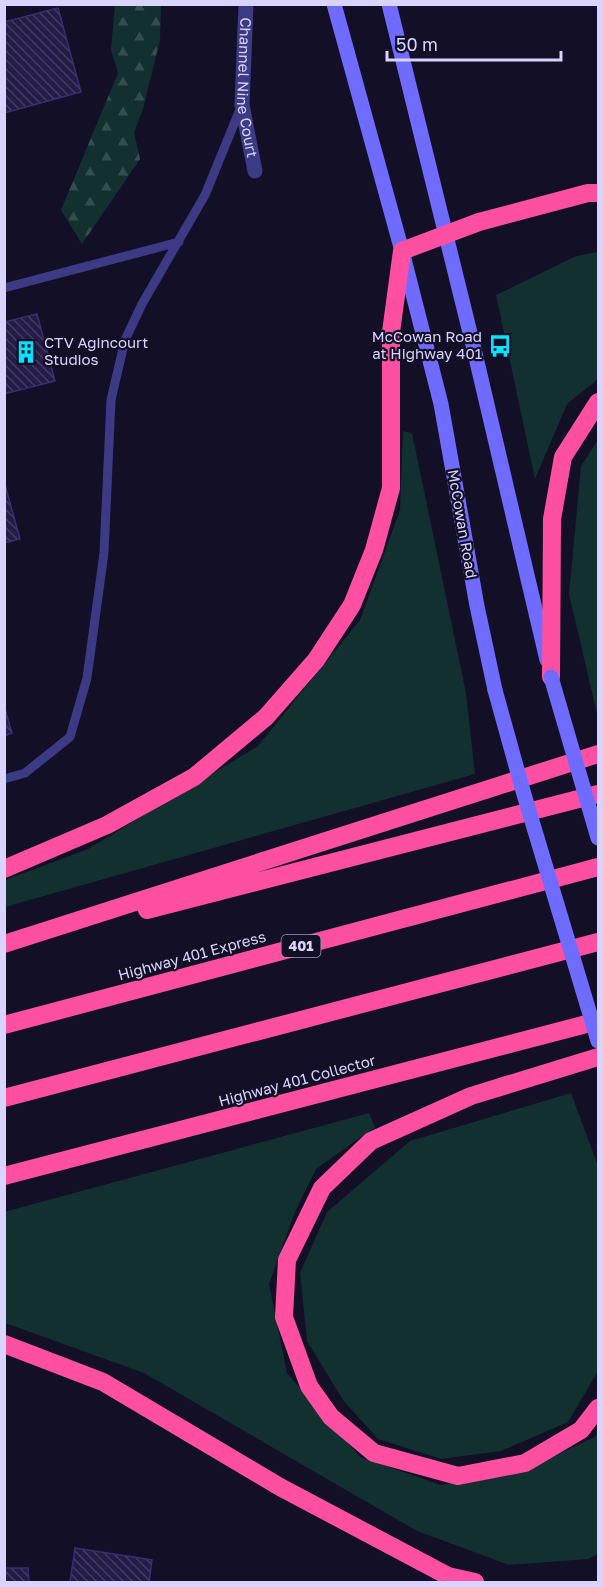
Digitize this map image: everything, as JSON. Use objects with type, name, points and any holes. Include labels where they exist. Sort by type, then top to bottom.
[{"type":"highway","points":[[4,869],[107,825],[194,777],[266,717],[316,660],[352,605],[374,550],[391,488],[391,332],[402,251],[490,219],[588,193],[598,193]]},
{"type":"highway","points":[[551,677],[552,519],[563,457],[598,402]]},
{"type":"highway","points":[[4,945],[598,753]]},
{"type":"highway","points":[[4,945],[598,794]]},
{"type":"highway","name":"Highway 401 Express","points":[[4,1025],[598,867]]},
{"type":"highway","points":[[4,1098],[598,942]]},
{"type":"highway","name":"Highway 401 Collector","points":[[4,1176],[598,1021]]},
{"type":"highway","points":[[598,1057],[471,1096],[371,1141],[322,1188],[317,1198],[287,1260],[284,1317],[309,1386],[331,1417],[374,1453],[458,1476],[525,1463],[581,1430],[598,1408]]},
{"type":"highway","points":[[4,1344],[102,1382],[280,1487],[448,1575],[475,1582]]},
{"type":"main road","name":"McCowan Road","points":[[334,4],[402,251],[441,404],[477,606],[495,690],[598,1041]]},
{"type":"main road","points":[[389,4],[551,677],[598,838]]},
{"type":"street","name":"Channel Nine Court","points":[[246,4],[242,105],[255,171]]},
{"type":"lane","points":[[4,779],[25,773],[70,737],[87,678],[104,553],[111,400],[125,340],[142,304],[205,195],[242,105]]},
{"type":"lane","points":[[4,288],[178,242]]},
{"type":"green space","points":[[115,5],[161,5],[160,40],[143,109],[134,132],[140,159],[82,244],[61,210],[118,73],[111,50]]},
{"type":"green space","points":[[598,252],[598,379],[567,404],[535,479],[496,295],[576,256]]},
{"type":"green space","points":[[403,431],[412,433],[466,693],[475,774],[5,907],[5,880],[88,849],[258,746],[360,620],[400,510]]},
{"type":"green space","points":[[598,440],[598,718],[569,594],[581,466]]},
{"type":"green space","points":[[571,1093],[598,1166],[598,1371],[568,1422],[501,1451],[441,1459],[378,1439],[343,1400],[307,1341],[300,1273],[327,1212],[410,1141]]},
{"type":"green space","points":[[369,1113],[375,1127],[316,1169],[295,1212],[269,1284],[287,1373],[360,1457],[441,1485],[515,1473],[595,1437],[598,1431],[598,1554],[588,1559],[509,1565],[417,1531],[144,1373],[5,1323],[4,1212]]},
{"type":"building","points":[[58,8],[81,92],[4,113],[4,22]]},
{"type":"building","name":"CTV Agincourt Studios","points":[[37,314],[55,381],[4,394],[4,322]]},
{"type":"building","points":[[4,481],[20,539],[4,543]]},
{"type":"building","points":[[4,705],[12,733],[4,736]]},
{"type":"building","points":[[75,1548],[152,1560],[149,1582],[70,1582]]},
{"type":"building","points":[[4,1568],[28,1568],[29,1582],[4,1582]]},
{"type":"place","name":"McCowan Road at Highway 401","points":[[500,346]]},
{"type":"place","name":"CTV Agincourt Studios","points":[[26,352]]}]
